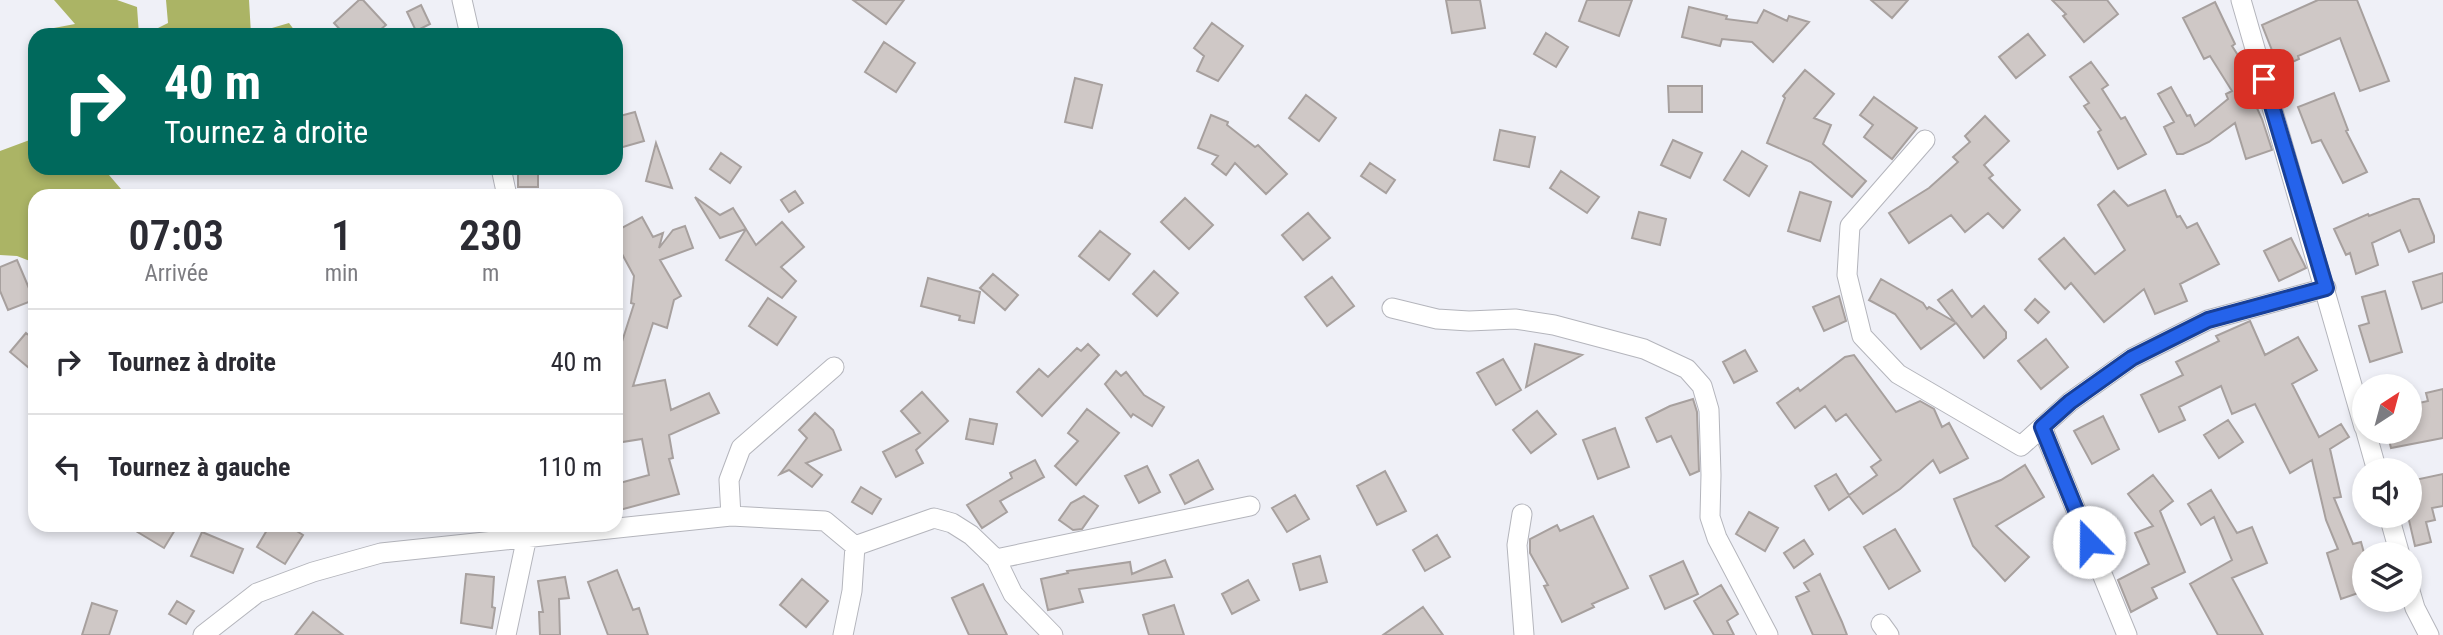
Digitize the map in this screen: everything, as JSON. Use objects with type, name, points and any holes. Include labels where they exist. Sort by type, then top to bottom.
[{"type":"street","points":[[462,0],[468,28]]},
{"type":"street","points":[[2241,0],[2352,382]]},
{"type":"street","points":[[1925,140],[1850,226],[1847,275],[1862,336],[1899,374],[2021,446],[2070,402],[2132,358],[2208,320],[2326,288]]},
{"type":"street","points":[[1392,308],[1437,319],[1515,319],[1554,325],[1644,349],[1687,369],[1702,386],[1709,410],[1712,475],[1710,517],[1717,538],[1768,635]]},
{"type":"street","points":[[731,516],[729,480],[741,448],[834,368]]},
{"type":"street","points":[[2042,427],[2127,635]]},
{"type":"street","points":[[996,559],[1250,506]]},
{"type":"street","points":[[1522,514],[1517,545],[1524,635]]},
{"type":"street","points":[[623,524],[731,516],[825,521],[855,546]]},
{"type":"street","points":[[855,546],[934,518],[952,523],[971,535],[996,559],[1013,594],[1053,635]]},
{"type":"street","points":[[203,635],[257,593],[313,572],[381,553],[521,532]]},
{"type":"street","points":[[506,635],[528,532]]},
{"type":"street","points":[[843,635],[852,591],[855,546]]},
{"type":"street","points":[[2416,612],[2428,635]]},
{"type":"green space","points":[[54,0],[117,0],[137,7],[138,28],[54,28],[75,24]]},
{"type":"green space","points":[[166,0],[249,0],[251,28],[158,28],[168,23]]},
{"type":"green space","points":[[289,23],[293,28],[272,28]]},
{"type":"green space","points":[[28,141],[28,175],[109,175],[121,189],[28,189],[28,260],[17,256],[0,255],[0,151]]},
{"type":"building","points":[[359,0],[363,0],[386,25],[382,28],[339,28],[334,23]]},
{"type":"building","points":[[853,0],[904,0],[886,24]]},
{"type":"building","points":[[1446,0],[1480,0],[1485,28],[1452,33]]},
{"type":"building","points":[[1587,0],[1632,0],[1619,36],[1579,21]]},
{"type":"building","points":[[1871,0],[1908,0],[1892,18]]},
{"type":"building","points":[[2052,0],[2107,0],[2118,14],[2084,42],[2063,16],[2066,14]]},
{"type":"building","points":[[2318,0],[2357,0],[2389,81],[2360,91],[2340,38],[2298,56],[2299,59],[2279,68],[2262,25]]},
{"type":"building","points":[[2215,2],[2235,44],[2232,46],[2247,69],[2241,73],[2262,119],[2272,150],[2246,159],[2235,123],[2209,142],[2183,154],[2177,154],[2164,127],[2174,122],[2158,94],[2171,87],[2195,126],[2228,99],[2226,94],[2232,91],[2210,56],[2204,59],[2183,18]]},
{"type":"building","points":[[421,5],[430,24],[415,28],[407,12]]},
{"type":"building","points":[[1689,7],[1727,16],[1726,19],[1757,23],[1764,10],[1787,21],[1789,16],[1809,22],[1773,62],[1752,42],[1722,39],[1720,46],[1682,37]]},
{"type":"building","points":[[1212,23],[1243,46],[1218,81],[1197,71],[1204,56],[1194,48]]},
{"type":"building","points":[[1546,33],[1568,47],[1556,67],[1534,54]]},
{"type":"building","points":[[2028,34],[2045,55],[2016,78],[1999,57]]},
{"type":"building","points":[[884,42],[915,63],[896,92],[865,72]]},
{"type":"building","points":[[2091,62],[2108,85],[2102,89],[2121,119],[2125,117],[2146,154],[2118,169],[2098,132],[2101,130],[2084,106],[2089,103],[2070,77]]},
{"type":"building","points":[[1805,70],[1834,94],[1814,118],[1831,125],[1823,144],[1866,181],[1852,197],[1811,162],[1767,143],[1785,98],[1783,96]]},
{"type":"building","points":[[1075,78],[1102,85],[1092,128],[1065,122]]},
{"type":"building","points":[[1668,86],[1702,86],[1702,112],[1669,112]]},
{"type":"building","points":[[2334,93],[2348,130],[2346,131],[2367,172],[2343,183],[2321,140],[2312,143],[2298,107]]},
{"type":"building","points":[[1306,95],[1336,118],[1319,141],[1289,118]]},
{"type":"building","points":[[1874,97],[1917,128],[1892,159],[1864,137],[1873,125],[1860,115]]},
{"type":"building","points":[[635,112],[644,141],[623,147],[623,115]]},
{"type":"building","points":[[1211,115],[1228,122],[1227,125],[1255,147],[1258,145],[1287,174],[1266,194],[1235,163],[1226,175],[1212,164],[1218,156],[1198,148]]},
{"type":"building","points":[[1985,116],[2009,141],[1984,165],[1993,175],[1989,178],[2020,210],[2003,228],[1988,213],[1965,232],[1951,215],[1909,243],[1889,213],[1929,188],[1958,162],[1953,157],[1970,142],[1965,136]]},
{"type":"building","points":[[1500,130],[1535,137],[1529,167],[1494,160]]},
{"type":"building","points":[[1673,140],[1702,153],[1690,178],[1661,165]]},
{"type":"building","points":[[656,143],[672,188],[646,181]]},
{"type":"building","points":[[1742,151],[1767,166],[1749,196],[1724,180]]},
{"type":"building","points":[[721,153],[741,167],[730,183],[710,169]]},
{"type":"building","points":[[1370,163],[1395,180],[1386,193],[1361,176]]},
{"type":"building","points":[[1561,171],[1599,197],[1587,213],[1550,188]]},
{"type":"building","points":[[518,175],[538,175],[538,187],[518,187]]},
{"type":"building","points":[[2165,190],[2177,217],[2180,216],[2187,228],[2197,223],[2219,264],[2180,284],[2187,301],[2155,314],[2144,289],[2104,322],[2071,283],[2065,289],[2039,259],[2064,238],[2095,274],[2125,250],[2098,205],[2114,191],[2128,206]]},
{"type":"building","points":[[795,191],[803,203],[789,212],[781,200]]},
{"type":"building","points":[[1800,192],[1831,202],[1820,241],[1788,231]]},
{"type":"building","points":[[695,197],[720,215],[733,208],[746,229],[720,238]]},
{"type":"building","points":[[1185,198],[1213,225],[1189,249],[1161,222]]},
{"type":"building","points":[[2419,199],[2434,242],[2409,252],[2400,230],[2372,243],[2378,265],[2356,274],[2350,253],[2346,255],[2334,229]]},
{"type":"building","points":[[1639,212],[1666,219],[1660,245],[1632,238]]},
{"type":"building","points":[[1308,213],[1330,238],[1303,260],[1282,235]]},
{"type":"building","points":[[642,217],[653,237],[663,233],[659,248],[673,230],[685,226],[693,248],[660,260],[681,296],[674,300],[667,328],[653,323],[633,386],[665,380],[671,410],[709,393],[719,413],[669,435],[673,458],[669,459],[679,494],[623,509],[623,482],[649,475],[642,439],[623,442],[623,338],[634,304],[631,303],[634,276],[623,256],[623,227]]},
{"type":"building","points":[[782,222],[804,247],[781,267],[796,281],[782,298],[726,260],[746,229],[756,245]]},
{"type":"building","points":[[1100,231],[1130,254],[1109,280],[1079,256]]},
{"type":"building","points":[[2291,238],[2306,268],[2279,281],[2264,251]]},
{"type":"building","points":[[17,260],[28,286],[28,302],[8,310],[0,291],[0,267]]},
{"type":"building","points":[[1154,271],[1178,293],[1157,316],[1133,294]]},
{"type":"building","points":[[2443,273],[2443,302],[2422,309],[2413,282]]},
{"type":"building","points":[[993,274],[1018,295],[1005,310],[980,288]]},
{"type":"building","points":[[1332,277],[1354,306],[1327,326],[1305,297]]},
{"type":"building","points":[[928,278],[980,292],[974,323],[959,320],[960,316],[921,306]]},
{"type":"building","points":[[1881,279],[1923,303],[1927,309],[1929,307],[1955,322],[1938,300],[1952,290],[1972,317],[1984,306],[2006,332],[2006,338],[1984,358],[1956,323],[1921,349],[1895,314],[1869,300]]},
{"type":"building","points":[[2385,291],[2402,352],[2370,362],[2359,326],[2369,323],[2362,297]]},
{"type":"building","points":[[1839,296],[1846,321],[1824,331],[1813,307]]},
{"type":"building","points":[[768,298],[796,317],[777,345],[749,326]]},
{"type":"building","points":[[2035,299],[2049,312],[2038,323],[2025,310]]},
{"type":"building","points":[[2250,321],[2265,355],[2298,337],[2317,370],[2292,384],[2319,437],[2341,424],[2349,437],[2330,449],[2341,497],[2334,498],[2352,542],[2352,595],[2341,599],[2327,553],[2338,549],[2326,520],[2312,460],[2290,473],[2255,404],[2232,414],[2221,386],[2179,407],[2185,420],[2159,432],[2141,395],[2183,375],[2176,362],[2219,341],[2216,336]]},
{"type":"building","points":[[26,333],[28,335],[28,367],[10,352]]},
{"type":"building","points":[[2046,339],[2068,367],[2041,389],[2018,361]]},
{"type":"building","points":[[1088,344],[1099,355],[1042,416],[1017,392],[1039,369],[1048,377],[1077,348],[1081,351]]},
{"type":"building","points":[[1535,344],[1582,355],[1526,387]]},
{"type":"building","points":[[1745,350],[1757,371],[1734,383],[1723,362]]},
{"type":"building","points":[[1854,355],[1896,412],[1920,401],[1934,409],[1942,427],[1949,423],[1968,458],[1940,473],[1933,460],[1900,489],[1863,514],[1849,496],[1829,510],[1815,486],[1836,474],[1849,495],[1877,475],[1871,467],[1881,460],[1846,414],[1836,421],[1825,406],[1795,428],[1777,403],[1798,388],[1800,391],[1845,357]]},
{"type":"building","points":[[1503,359],[1521,390],[1496,405],[1477,373]]},
{"type":"building","points":[[1116,371],[1121,376],[1126,372],[1144,395],[1164,407],[1152,426],[1133,414],[1131,417],[1105,384]]},
{"type":"building","points":[[2443,389],[2443,438],[2422,442],[2422,402],[2428,401],[2426,393]]},
{"type":"building","points":[[922,392],[948,421],[916,450],[923,463],[896,477],[883,452],[920,433],[901,411]]},
{"type":"building","points":[[1693,399],[1697,412],[1699,471],[1690,475],[1671,436],[1657,442],[1646,418],[1670,406]]},
{"type":"building","points":[[1087,409],[1119,433],[1076,485],[1055,466],[1078,441],[1068,433]]},
{"type":"building","points":[[1537,411],[1556,434],[1531,453],[1513,430]]},
{"type":"building","points":[[815,413],[833,430],[841,450],[806,463],[822,475],[812,487],[789,470],[780,474],[807,438],[799,430]]},
{"type":"building","points":[[2103,416],[2119,449],[2092,464],[2074,431]]},
{"type":"building","points":[[970,419],[997,424],[993,444],[966,439]]},
{"type":"building","points":[[2228,420],[2243,442],[2219,458],[2204,435]]},
{"type":"building","points":[[1615,428],[1629,467],[1598,479],[1583,440]]},
{"type":"building","points":[[2390,444],[2412,444],[2391,448]]},
{"type":"building","points":[[1035,460],[1044,477],[1000,501],[1007,512],[982,528],[967,505],[1012,478],[1010,473]]},
{"type":"building","points":[[1198,460],[1213,489],[1185,504],[1170,475]]},
{"type":"building","points":[[2025,465],[2044,497],[1996,526],[2029,557],[2005,581],[1973,546],[1954,499],[2001,480]]},
{"type":"building","points":[[1147,466],[1160,492],[1139,503],[1125,476]]},
{"type":"building","points":[[1385,471],[1406,511],[1377,525],[1357,486]]},
{"type":"building","points":[[2443,474],[2443,506],[2432,508],[2435,520],[2426,522],[2431,542],[2422,544],[2422,542],[2414,542],[2411,528],[2422,528],[2422,478]]},
{"type":"building","points":[[2153,475],[2173,501],[2160,511],[2185,572],[2152,588],[2157,598],[2131,612],[2118,580],[2149,564],[2135,533],[2153,526],[2128,494]]},
{"type":"building","points":[[861,487],[881,499],[872,514],[852,502]]},
{"type":"building","points":[[2211,490],[2237,533],[2252,527],[2267,563],[2232,578],[2263,635],[2218,635],[2190,584],[2232,560],[2214,517],[2201,525],[2188,504]]},
{"type":"building","points":[[1295,495],[1309,519],[1287,532],[1272,508]]},
{"type":"building","points":[[1084,496],[1098,506],[1082,529],[1073,530],[1059,520],[1071,503]]},
{"type":"building","points":[[1749,512],[1778,528],[1765,551],[1736,534]]},
{"type":"building","points":[[1593,516],[1628,588],[1592,604],[1594,607],[1562,622],[1544,586],[1548,585],[1530,553],[1530,539],[1557,525],[1560,531]]},
{"type":"building","points":[[1895,529],[1920,571],[1889,589],[1864,547]]},
{"type":"building","points":[[138,532],[174,532],[164,548]]},
{"type":"building","points":[[202,532],[243,549],[233,573],[191,556]]},
{"type":"building","points":[[266,532],[298,532],[303,535],[285,564],[257,547]]},
{"type":"building","points":[[1437,535],[1450,557],[1425,571],[1413,550]]},
{"type":"building","points":[[1804,540],[1813,554],[1794,568],[1784,553]]},
{"type":"building","points":[[1320,556],[1327,582],[1300,590],[1293,564]]},
{"type":"building","points":[[1165,560],[1172,577],[1079,589],[1083,602],[1048,610],[1041,579],[1068,573],[1067,571],[1130,562],[1132,574]]},
{"type":"building","points":[[1683,561],[1698,594],[1665,609],[1650,576]]},
{"type":"building","points":[[617,570],[633,610],[639,608],[648,635],[608,635],[588,582]]},
{"type":"building","points":[[466,574],[494,577],[492,607],[495,608],[492,628],[461,623]]},
{"type":"building","points":[[1820,574],[1847,635],[1813,635],[1796,597],[1809,591],[1804,583]]},
{"type":"building","points":[[565,577],[569,598],[559,599],[560,635],[540,635],[539,612],[543,612],[538,581]]},
{"type":"building","points":[[802,579],[828,601],[806,627],[780,605]]},
{"type":"building","points":[[1248,580],[1259,600],[1232,614],[1222,594]]},
{"type":"building","points":[[983,584],[1007,635],[969,635],[952,598]]},
{"type":"building","points":[[1721,585],[1738,614],[1727,621],[1734,635],[1714,635],[1694,601]]},
{"type":"building","points":[[177,601],[194,611],[186,624],[169,614]]},
{"type":"building","points":[[92,603],[117,611],[109,635],[82,635]]},
{"type":"building","points":[[1174,605],[1184,635],[1149,635],[1143,615]]},
{"type":"building","points":[[1423,607],[1443,635],[1383,635]]},
{"type":"building","points":[[313,612],[343,635],[295,635]]},
{"type":"route","points":[[2089,542],[2042,427],[2070,402],[2132,358],[2208,320],[2326,288],[2264,79]]}]
